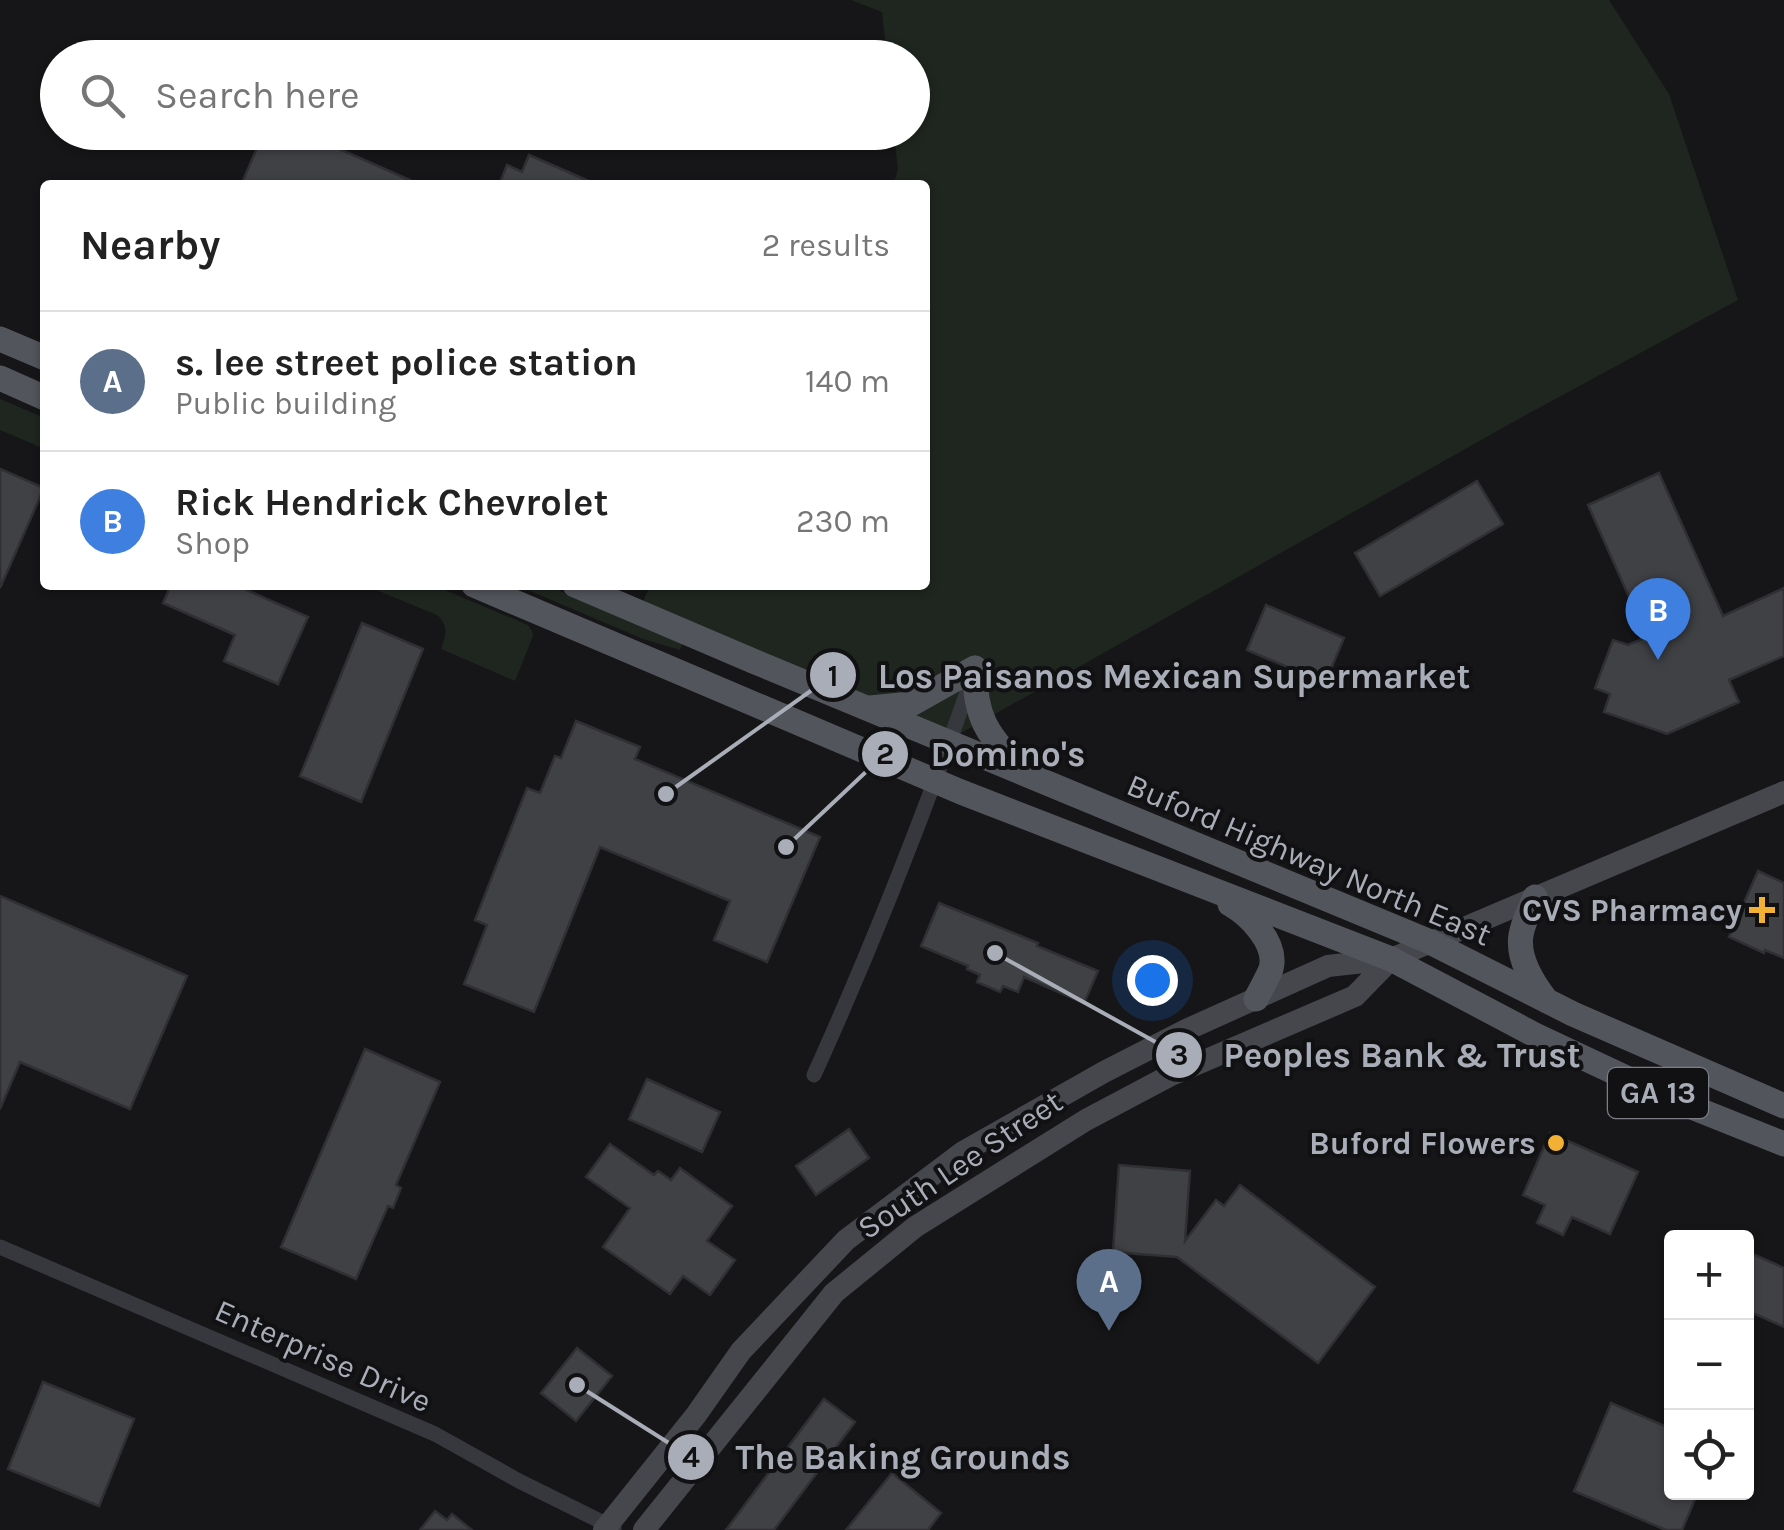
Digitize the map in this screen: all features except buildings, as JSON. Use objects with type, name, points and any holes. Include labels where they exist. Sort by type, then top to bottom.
[{"type":"main road","points":[[0,339],[40,356]]},
{"type":"main road","points":[[0,378],[40,396]]},
{"type":"main road","name":"GA 13","points":[[486,590],[936,780],[1392,959],[1549,1042],[1784,1144]]},
{"type":"main road","name":"Buford Highway North East","points":[[587,590],[1428,942],[1573,1014],[1784,1106]]},
{"type":"main road","points":[[866,708],[911,704],[976,668]]},
{"type":"main road","points":[[976,668],[975,697],[980,714],[998,746],[1025,774]]},
{"type":"main road","name":"South Lee Street","points":[[610,1528],[742,1352],[846,1240],[963,1152],[1186,1030],[1328,966],[1392,959],[1784,792]]},
{"type":"main road","points":[[1200,886],[1247,914],[1268,943],[1272,965],[1256,998]]},
{"type":"main road","points":[[1535,896],[1521,935],[1522,956],[1547,1002]]},
{"type":"main road","name":"South Lee Street","points":[[644,1530],[834,1293],[914,1227],[1086,1120],[1169,1076],[1355,996],[1392,959]]},
{"type":"street","points":[[814,1075],[936,780],[976,668]]},
{"type":"street","name":"Enterprise Drive","points":[[0,1247],[435,1434],[610,1528]]},
{"type":"shaded area","points":[[851,0],[1609,0],[1669,94],[1738,300],[1522,417],[940,745],[638,614],[648,590],[930,590],[930,180],[895,180],[896,150],[930,150],[930,40],[885,40],[882,12]]},
{"type":"shaded area","points":[[0,399],[40,416],[40,447],[0,430]]},
{"type":"shaded area","points":[[376,590],[445,590],[528,625],[533,636],[515,681],[441,649],[445,631],[437,615]]},
{"type":"shaded area","points":[[528,590],[558,590],[683,643],[680,650],[643,639]]},
{"type":"place","name":"Rick Hendrick Chevrolet","points":[[1658,660]]},
{"type":"place","name":"Los Paisanos Mexican Supermarket","points":[[666,794]]},
{"type":"place","name":"Domino's","points":[[786,847]]},
{"type":"place","name":"CVS Pharmacy","points":[[1762,910]]},
{"type":"place","name":"Peoples Bank & Trust","points":[[995,953]]},
{"type":"place","name":"Buford Flowers","points":[[1556,1143]]},
{"type":"place","name":"s. lee street police station","points":[[1109,1331]]},
{"type":"place","name":"The Baking Grounds","points":[[577,1385]]}]
